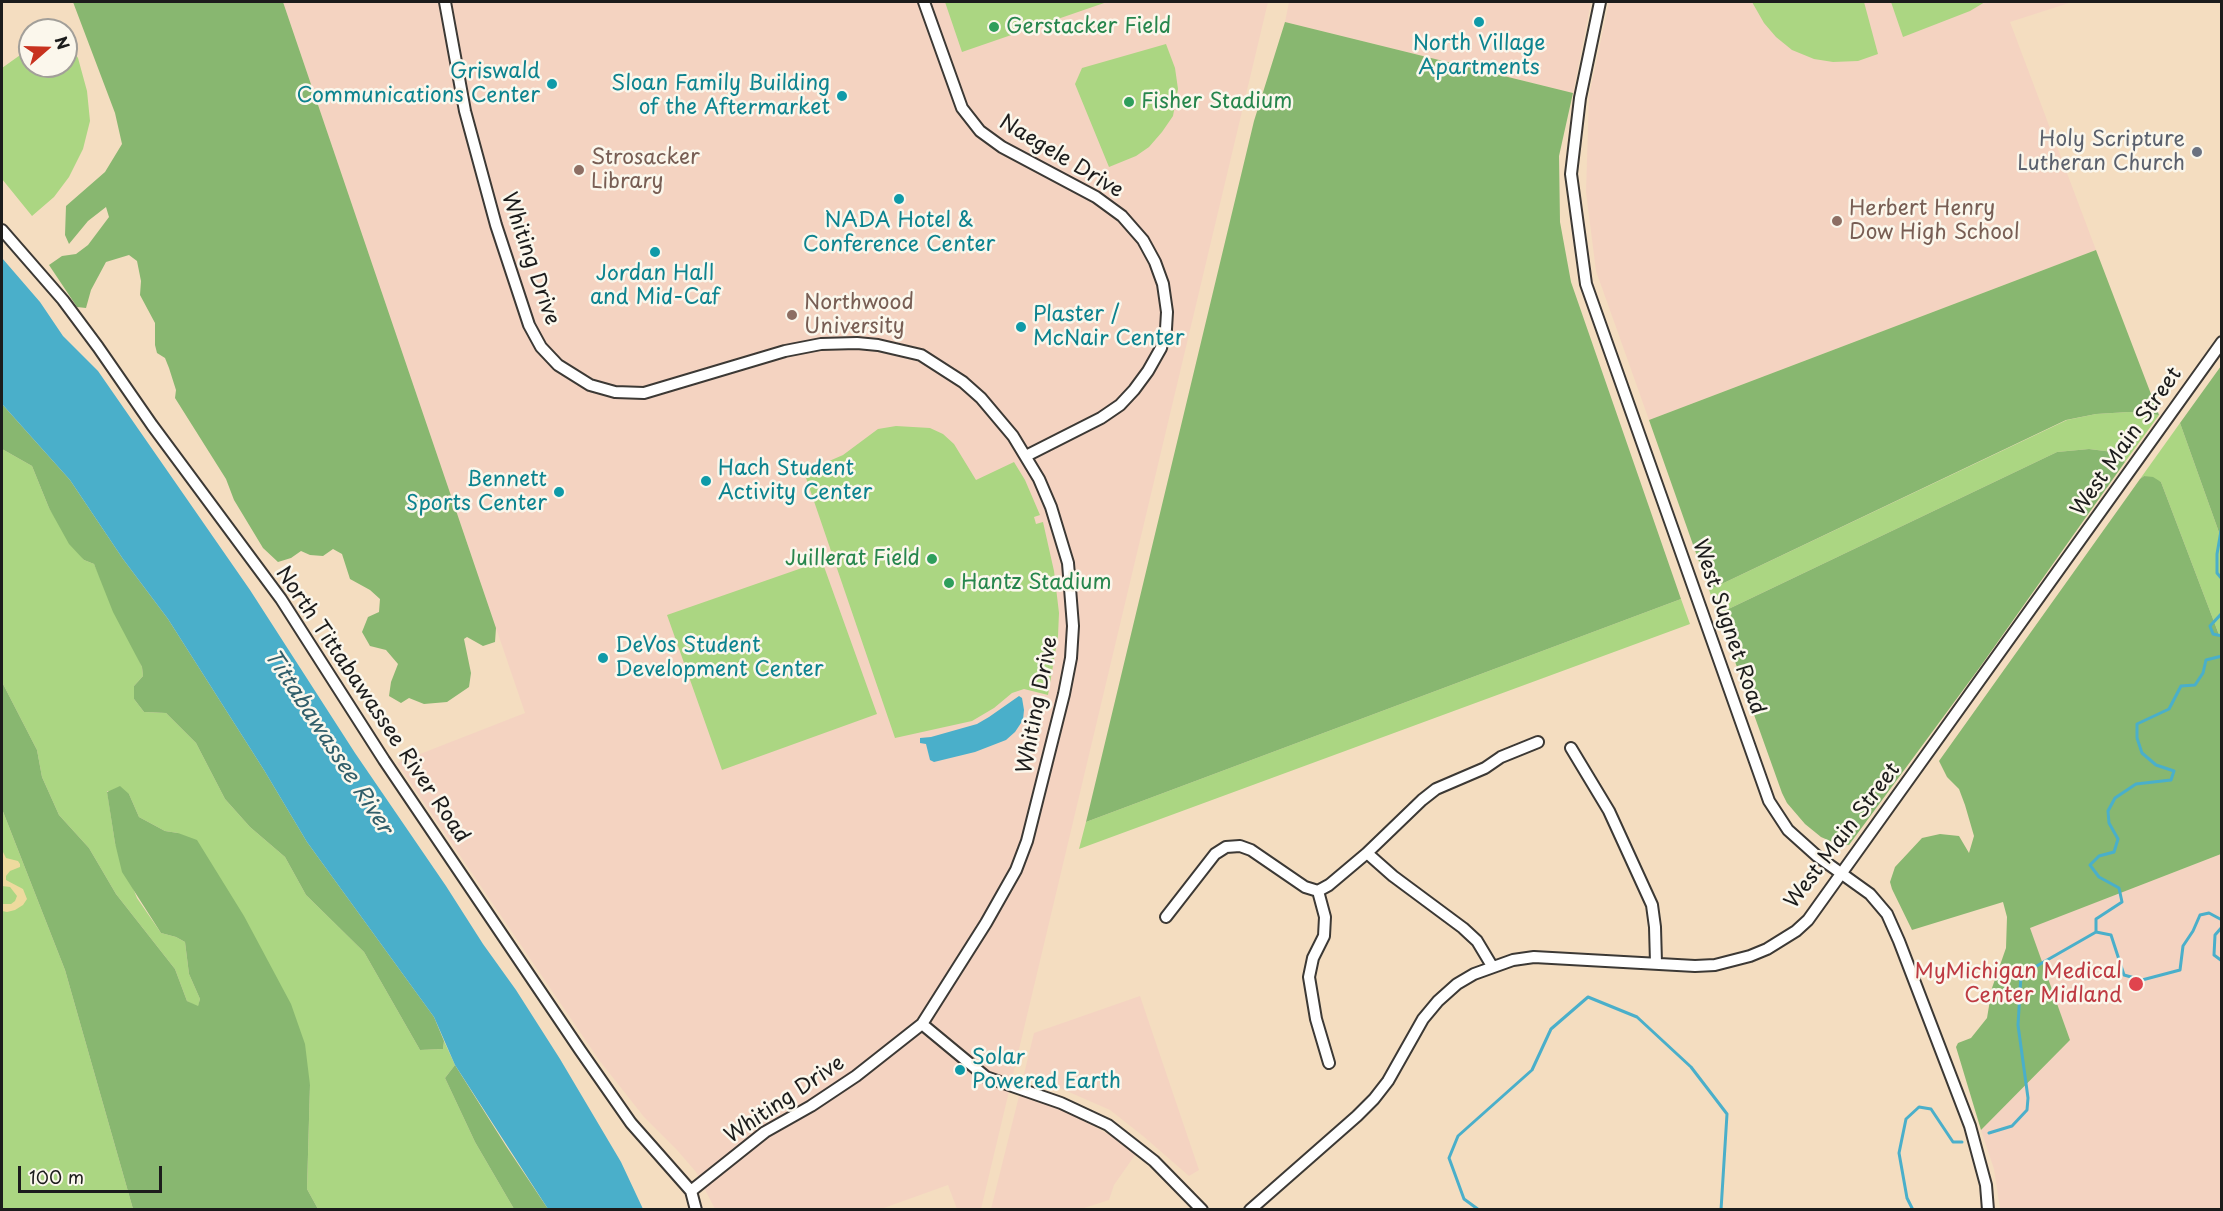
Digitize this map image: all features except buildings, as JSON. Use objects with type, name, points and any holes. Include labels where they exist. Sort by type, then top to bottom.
[{"type":"street","name":"Whiting Drive","points":[[445,2],[465,111],[493,214],[529,325],[541,347],[558,365],[590,385],[615,392],[645,393],[785,351],[821,344],[878,345],[921,356],[963,382],[998,417],[1026,456],[1052,507],[1068,563],[1073,626],[1071,658],[1064,694],[1035,812],[1016,870],[986,923],[922,1024],[856,1076],[811,1106],[765,1132],[691,1191]]},
{"type":"street","name":"Naegele Drive","points":[[924,2],[959,101],[980,131],[1002,147],[1096,198],[1122,216],[1143,240],[1155,262],[1163,284],[1167,312],[1166,329],[1161,348],[1134,390],[1120,405],[1101,418],[1026,456]]},
{"type":"street","name":"West Sugnet Road","points":[[1600,2],[1580,98],[1571,174],[1586,284],[1769,801],[1788,830],[1817,856],[1869,894],[1887,914],[1900,942],[1970,1126],[1986,1185],[1988,1209]]},
{"type":"street","name":"North Tittabawassee River Road","points":[[2,230],[63,300],[98,346],[152,425],[280,599],[384,760],[586,1060],[631,1123],[691,1191],[696,1209]]},
{"type":"street","name":"West Main Street","points":[[1250,1209],[1374,1099],[1388,1082],[1423,1019],[1437,1001],[1457,984],[1492,966],[1534,957],[1695,966],[1715,965],[1767,949],[1796,931],[1808,920],[1843,874],[2222,342]]},
{"type":"street","points":[[1166,917],[1215,854],[1226,847],[1240,846],[1251,850],[1305,886],[1318,891],[1329,885],[1367,853],[1436,789],[1485,768],[1501,757],[1538,742]]},
{"type":"street","points":[[1571,748],[1609,811],[1652,905],[1656,963]]},
{"type":"street","points":[[1367,853],[1393,876],[1463,928],[1476,941],[1492,966]]},
{"type":"street","points":[[1318,891],[1325,917],[1324,936],[1313,957],[1310,977],[1316,1019],[1329,1064]]},
{"type":"street","points":[[922,1024],[986,1077],[1061,1104],[1108,1125],[1154,1161],[1202,1209]]},
{"type":"shaded area","name":"Northwood University","points":[[283,2],[1268,2],[981,1209],[957,1209],[948,1185],[881,1209],[715,1209],[696,1172],[644,1117],[599,1060],[397,763],[525,713]]},
{"type":"shaded area","points":[[1289,2],[1591,2],[1573,93],[1285,22]]},
{"type":"shaded area","name":"Herbert Henry Dow High School","points":[[1609,2],[2072,2],[2010,22],[2096,250],[1649,420],[1596,271],[1586,192],[1589,96]]},
{"type":"shaded area","name":"MyMichigan Medical Center Midland","points":[[2221,854],[2221,1209],[2000,1209],[1994,1169],[1981,1130],[2070,1040],[2029,928]]},
{"type":"shaded area","points":[[1140,996],[1199,1170],[1189,1176],[1110,1110],[1062,1089],[1023,1078],[1034,1033]]},
{"type":"shaded area","points":[[1019,1096],[1072,1114],[1111,1136],[1135,1155],[1114,1185],[1109,1200],[1081,1209],[991,1209]]},
{"type":"green space","points":[[73,2],[283,2],[496,628],[495,642],[483,646],[467,637],[464,639],[471,673],[469,687],[447,702],[424,704],[409,698],[401,703],[389,696],[391,682],[398,664],[386,650],[370,646],[362,632],[368,617],[379,612],[380,599],[370,590],[350,579],[342,554],[333,549],[323,556],[310,555],[301,551],[291,558],[278,562],[263,548],[234,500],[226,479],[175,398],[176,390],[165,358],[157,353],[155,323],[140,295],[141,281],[137,261],[129,255],[106,262],[91,290],[86,308],[77,307],[49,265],[62,256],[76,254],[88,245],[109,217],[106,207],[88,221],[69,244],[65,235],[66,206],[105,172],[122,144],[115,113]]},
{"type":"green space","name":"Gerstacker Field","points":[[945,2],[1107,2],[962,52]]},
{"type":"green space","points":[[1752,2],[1864,2],[1878,54],[1858,61],[1833,62],[1814,59],[1792,50],[1764,23]]},
{"type":"green space","points":[[1891,2],[1985,2],[1970,11],[1903,37]]},
{"type":"green space","points":[[1285,22],[1573,93],[1559,156],[1560,222],[1571,282],[1681,599],[1086,822],[1254,121]]},
{"type":"green space","name":"Fisher Stadium","points":[[1166,44],[1175,68],[1178,89],[1173,116],[1149,147],[1136,156],[1109,167],[1075,84],[1082,68]]},
{"type":"green space","points":[[18,57],[18,78],[78,78],[78,58],[87,91],[90,121],[83,149],[69,177],[54,197],[32,216],[2,179],[2,68]]},
{"type":"green space","points":[[2096,250],[2159,415],[2129,412],[2096,414],[2066,420],[1709,590],[1649,420]]},
{"type":"green space","points":[[2221,366],[2221,538],[2180,423]]},
{"type":"green space","points":[[2,404],[70,480],[123,559],[168,619],[307,842],[434,1017],[444,1041],[443,1049],[420,1050],[364,952],[306,895],[285,857],[250,827],[225,799],[196,743],[166,713],[144,712],[134,699],[134,686],[143,676],[142,667],[113,612],[94,564],[84,560],[69,544],[49,508],[32,466],[2,449]]},
{"type":"green space","points":[[2129,412],[2159,415],[2125,462],[2113,452],[2089,449],[2057,452],[1718,614],[1709,590],[2067,420],[2096,414]]},
{"type":"green space","points":[[2180,423],[2221,538],[2221,640],[2161,482],[2144,476],[2140,479]]},
{"type":"green space","name":"Hantz Stadium","points":[[896,426],[930,428],[943,434],[954,444],[976,480],[1014,462],[1025,480],[1040,515],[1034,517],[1036,524],[1043,522],[1054,571],[1059,613],[1058,636],[1048,695],[1024,689],[1012,693],[994,708],[972,721],[895,738],[804,472],[843,455],[878,429]]},
{"type":"green space","points":[[2,449],[32,466],[49,508],[84,560],[94,564],[142,667],[143,676],[134,686],[134,699],[144,712],[166,713],[196,743],[225,799],[250,827],[285,857],[306,895],[364,952],[420,1050],[443,1049],[444,1041],[455,1065],[445,1078],[475,1142],[514,1209],[318,1209],[307,1189],[310,1085],[178,833],[165,831],[139,817],[129,794],[107,791],[115,843],[137,898],[161,933],[185,942],[189,974],[200,999],[198,1007],[187,1001],[175,969],[116,894],[89,848],[59,815],[42,777],[37,750],[2,682]]},
{"type":"green space","points":[[2089,449],[2113,452],[2125,462],[1980,667],[1849,845],[1837,844],[1821,837],[1805,824],[1787,803],[1782,793],[1718,614],[2057,452]]},
{"type":"green space","points":[[2144,476],[2153,477],[2161,482],[2221,640],[2221,854],[2030,928],[2070,1040],[1981,1130],[1956,1047],[1958,1043],[1971,1038],[1987,1018],[1992,988],[2006,948],[2007,917],[2003,902],[1912,930],[1890,882],[1895,867],[1922,838],[1940,834],[1959,836],[1969,853],[1974,836],[1965,805],[1959,789],[1947,777],[1939,761]]},
{"type":"green space","points":[[822,561],[877,714],[722,770],[667,615]]},
{"type":"green space","points":[[1681,599],[1690,624],[1079,849],[1086,822]]},
{"type":"green space","points":[[2,682],[37,750],[42,777],[59,815],[89,848],[116,894],[175,969],[187,1001],[198,1006],[200,999],[189,974],[185,942],[161,933],[122,872],[107,792],[120,786],[129,794],[139,817],[165,831],[197,840],[244,916],[291,1004],[305,1044],[310,1085],[307,1189],[318,1209],[133,1209],[65,970],[2,809]]},
{"type":"green space","points":[[2,809],[65,970],[133,1209],[2,1209]]},
{"type":"green space","points":[[455,1065],[548,1209],[514,1209],[475,1142],[445,1078]]},
{"type":"sand","points":[[2,850],[6,858],[18,861],[20,864],[20,867],[10,871],[6,880],[23,889],[27,899],[23,905],[7,912],[2,911],[2,904],[11,904],[17,896],[10,887],[2,886]]},
{"type":"water","name":"Tittabawassee River","points":[[2,258],[40,302],[63,336],[98,371],[250,590],[355,753],[516,990],[560,1059],[621,1162],[643,1209],[548,1209],[455,1065],[434,1017],[307,842],[168,619],[123,559],[70,480],[2,404]]},
{"type":"water","points":[[1019,696],[1022,698],[1024,710],[1023,720],[1006,740],[975,752],[934,762],[930,760],[926,744],[920,743],[920,738],[977,724]]},
{"type":"waterway","points":[[2222,525],[2217,554],[2217,573],[2222,579]]},
{"type":"waterway","points":[[2222,613],[2210,626],[2213,634],[2222,636]]},
{"type":"waterway","points":[[2096,932],[2096,919],[2122,902],[2119,888],[2099,877],[2090,865],[2099,856],[2114,852],[2118,839],[2109,823],[2108,811],[2115,798],[2136,784],[2171,780],[2174,771],[2156,765],[2142,753],[2137,738],[2137,724],[2169,709],[2181,686],[2195,685],[2203,673],[2206,660],[2222,656]]},
{"type":"waterway","points":[[1989,1133],[2012,1126],[2027,1110],[2028,1098],[2018,1025],[2021,975],[2096,932],[2111,935],[2124,975],[2142,980],[2180,970],[2183,946],[2200,915],[2209,913],[2222,920]]},
{"type":"waterway","points":[[2222,927],[2215,935],[2214,955],[2222,961]]},
{"type":"waterway","points":[[1479,1210],[1464,1199],[1449,1158],[1458,1136],[1532,1070],[1551,1029],[1588,997],[1637,1017],[1691,1067],[1727,1114],[1721,1210]]},
{"type":"waterway","points":[[1913,1210],[1907,1198],[1899,1153],[1906,1119],[1919,1107],[1931,1109],[1953,1142],[1962,1142]]},
{"type":"place","name":"North Village Apartments","points":[[1479,22]]},
{"type":"place","name":"Gerstacker Field","points":[[994,27]]},
{"type":"place","name":"Griswald Communications Center","points":[[552,84]]},
{"type":"place","name":"Sloan Family Building of the Aftermarket","points":[[842,96]]},
{"type":"place","name":"Fisher Stadium","points":[[1129,102]]},
{"type":"place","name":"Holy Scripture Lutheran Church","points":[[2197,152]]},
{"type":"place","name":"Strosacker Library","points":[[579,170]]},
{"type":"place","name":"NADA Hotel & Conference Center","points":[[899,199]]},
{"type":"place","name":"Herbert Henry Dow High School","points":[[1837,221]]},
{"type":"place","name":"Jordan Hall and Mid-Caf","points":[[655,252]]},
{"type":"place","name":"Northwood University","points":[[792,315]]},
{"type":"place","name":"Plaster / McNair Center","points":[[1021,327]]},
{"type":"place","name":"Hach Student Activity Center","points":[[706,481]]},
{"type":"place","name":"Bennett Sports Center","points":[[559,492]]},
{"type":"place","name":"Juillerat Field","points":[[932,559]]},
{"type":"place","name":"Hantz Stadium","points":[[949,583]]},
{"type":"place","name":"DeVos Student Development Center","points":[[603,658]]},
{"type":"place","name":"MyMichigan Medical Center Midland","points":[[2136,984]]},
{"type":"place","name":"Solar Powered Earth","points":[[960,1070]]}]
